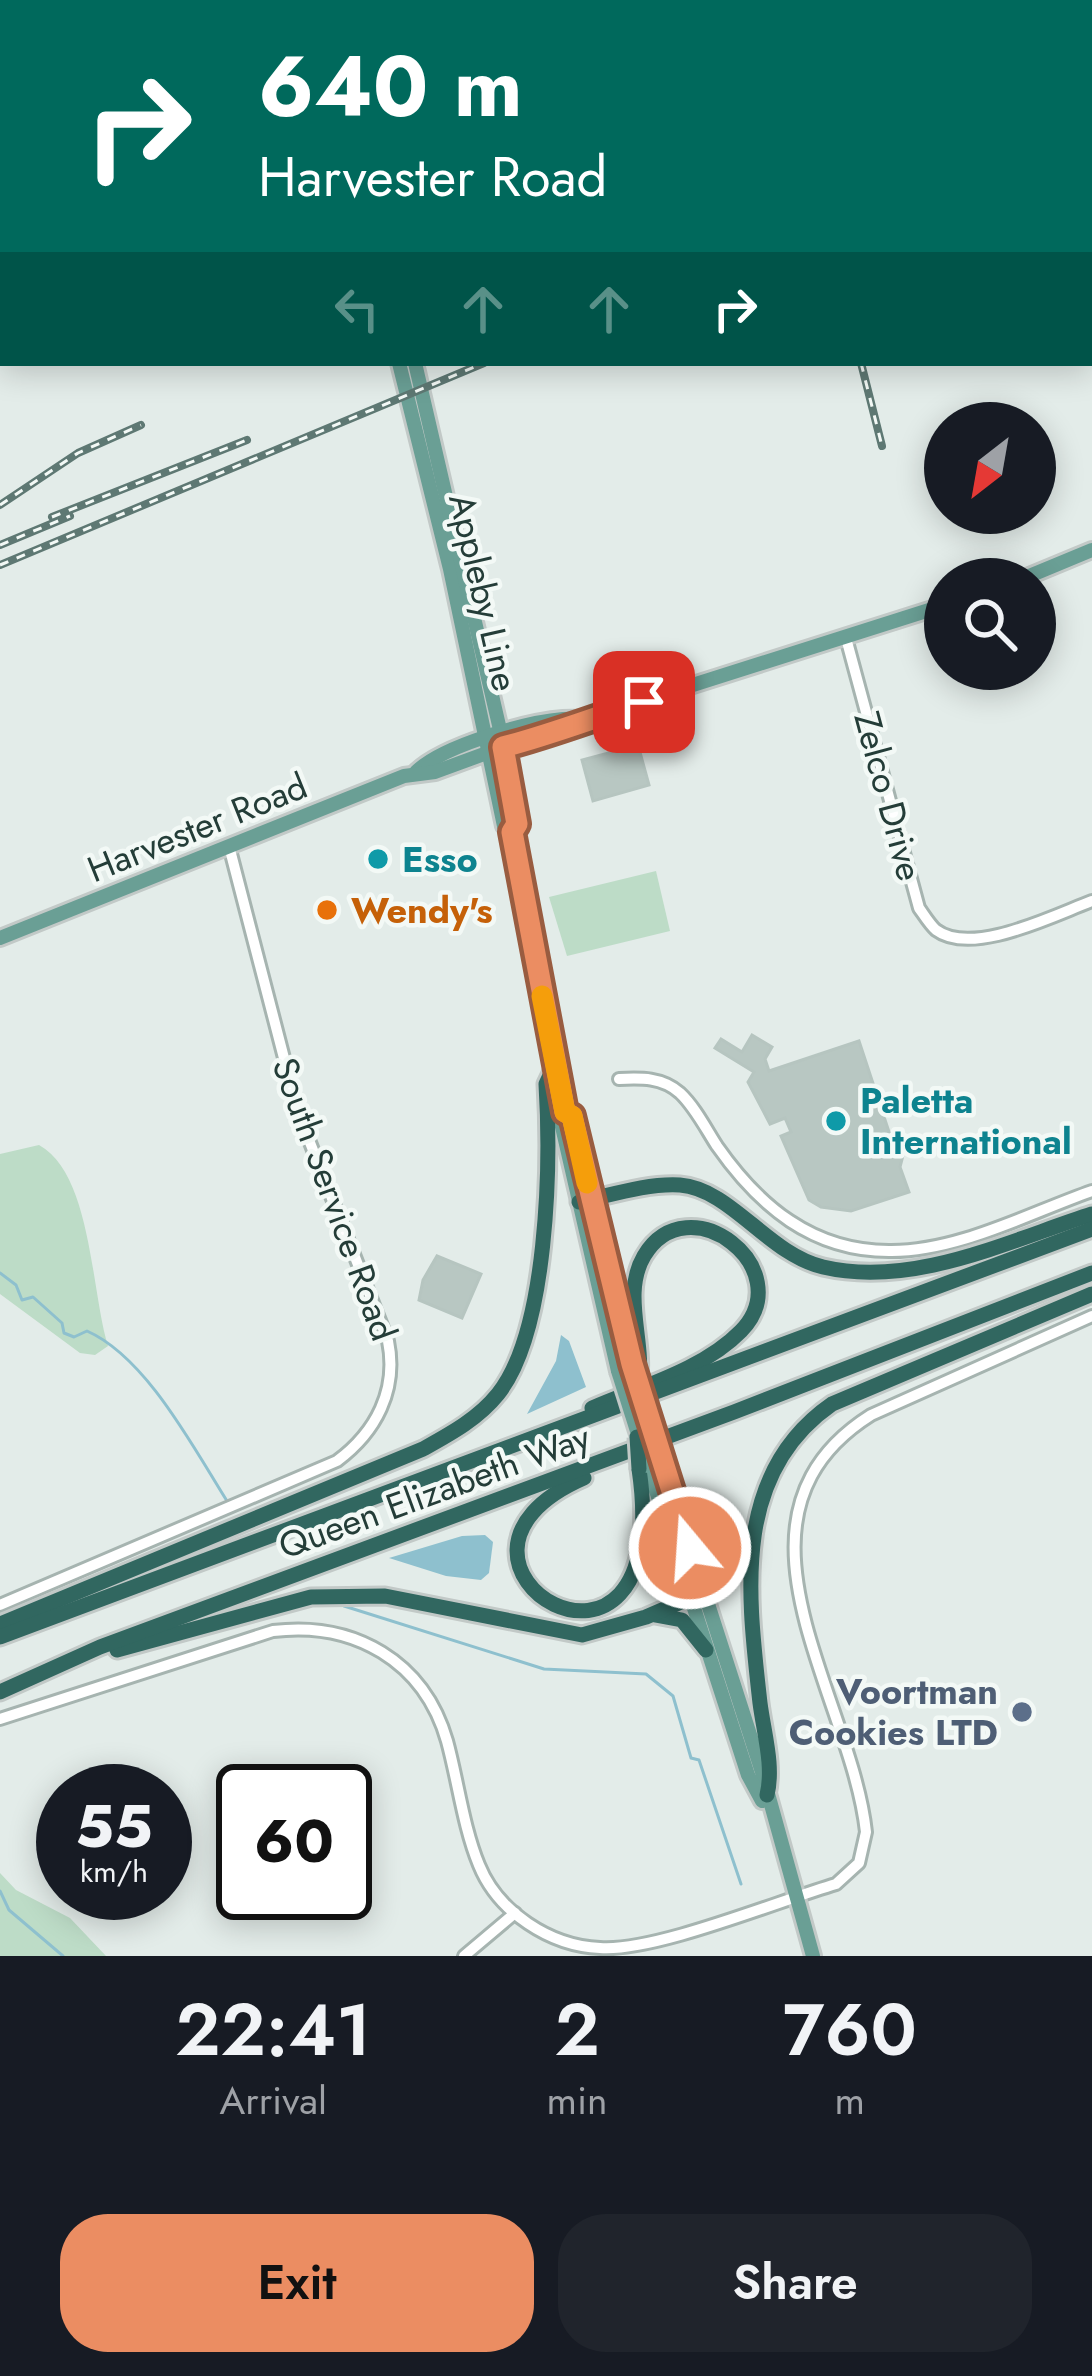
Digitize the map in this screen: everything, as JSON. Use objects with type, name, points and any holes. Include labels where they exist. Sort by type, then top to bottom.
[{"type":"highway","points":[[0,1624],[423,1449],[485,1408],[520,1359],[531,1320],[543,1206],[546,1084],[555,1065]]},
{"type":"highway","points":[[585,1201],[666,1185],[698,1189],[803,1260],[873,1273],[953,1258],[1092,1214]]},
{"type":"highway","points":[[532,1440],[566,1419],[692,1364],[740,1332],[751,1319],[758,1291],[752,1267],[735,1242],[694,1228],[672,1232],[648,1250],[634,1293],[630,1366],[638,1384]]},
{"type":"highway","name":"Queen Elizabeth Way","points":[[0,1637],[1092,1229]]},
{"type":"highway","name":"Queen Elizabeth Way","points":[[6,1690],[100,1647],[1092,1274]]},
{"type":"highway","points":[[766,1796],[771,1778],[759,1694],[752,1553],[762,1489],[787,1444],[815,1415],[874,1383],[1092,1294]]},
{"type":"highway","points":[[638,1437],[650,1465],[643,1552],[623,1593],[585,1611],[562,1609],[542,1599],[527,1583],[518,1554],[519,1534],[534,1507],[552,1492],[734,1412]]},
{"type":"highway","points":[[6,1690],[100,1654],[311,1597],[398,1598],[566,1634],[598,1633],[696,1595]]},
{"type":"highway","points":[[646,1617],[663,1614],[682,1620],[706,1650]]},
{"type":"main road","name":"Appleby Line","points":[[400,366],[517,824],[512,832],[555,1065],[565,1112],[572,1116],[585,1201],[630,1366],[638,1437]]},
{"type":"main road","name":"Appleby Line","points":[[416,366],[495,743],[492,769],[504,826],[512,832]]},
{"type":"main road","points":[[1056,565],[1092,550]]},
{"type":"main road","name":"Harvester Road","points":[[416,772],[428,760],[570,730],[579,721],[924,612]]},
{"type":"main road","name":"Harvester Road","points":[[0,938],[416,772],[435,772],[495,743]]},
{"type":"main road","points":[[465,760],[492,769]]},
{"type":"main road","points":[[638,1384],[650,1465],[766,1796],[813,1956]]},
{"type":"main road","points":[[696,1595],[706,1650],[748,1775],[771,1816]]},
{"type":"street","name":"Zelco Drive","points":[[846,638],[919,908],[935,930],[958,940],[993,937],[1092,901]]},
{"type":"street","name":"South Service Road","points":[[0,1605],[337,1461],[362,1439],[386,1400],[392,1360],[388,1341],[298,1112],[229,846]]},
{"type":"street","points":[[619,1079],[649,1078],[679,1092],[746,1187],[769,1209],[820,1238],[849,1248],[891,1252],[950,1241],[1092,1191]]},
{"type":"street","points":[[0,1719],[273,1630],[314,1629],[353,1636],[395,1660],[431,1703],[446,1737],[478,1864],[498,1896],[550,1937],[604,1949],[632,1947],[845,1879],[859,1863],[866,1844],[859,1799],[793,1566],[796,1514],[814,1470],[845,1432],[872,1415],[1092,1316]]},
{"type":"street","points":[[464,1956],[515,1912]]},
{"type":"green space","points":[[656,871],[670,931],[567,956],[549,897]]},
{"type":"green space","points":[[39,1145],[70,1181],[80,1207],[108,1346],[95,1355],[80,1353],[0,1294],[0,1154]]},
{"type":"green space","points":[[0,1873],[16,1890],[36,1900],[36,1920],[72,1920],[106,1956],[0,1956]]},
{"type":"water","points":[[561,1335],[569,1341],[586,1387],[527,1414],[556,1361]]},
{"type":"water","points":[[485,1535],[493,1542],[489,1573],[481,1580],[446,1576],[389,1558],[462,1536]]},
{"type":"building","points":[[638,745],[649,785],[593,801],[582,760]]},
{"type":"building","name":"Paletta International","points":[[752,1035],[772,1047],[765,1059],[769,1071],[859,1041],[892,1141],[906,1144],[900,1167],[909,1192],[851,1211],[821,1207],[809,1200],[781,1136],[791,1132],[785,1118],[770,1124],[748,1082],[754,1072],[715,1048],[721,1039],[742,1052]]},
{"type":"building","points":[[437,1256],[481,1274],[462,1318],[419,1300],[423,1280]]},
{"type":"waterway","points":[[0,1273],[16,1285],[22,1300],[33,1297],[62,1323],[64,1333],[74,1337],[87,1331],[129,1361],[183,1430],[227,1501]]},
{"type":"waterway","points":[[344,1606],[544,1669],[646,1674],[673,1696],[691,1758],[699,1760],[741,1884]]},
{"type":"waterway","points":[[0,1891],[9,1910],[63,1956]]},
{"type":"railway","points":[[0,565],[477,366]]},
{"type":"railway","points":[[862,366],[882,446]]},
{"type":"railway","points":[[0,505],[78,453],[141,425]]},
{"type":"railway","points":[[52,517],[247,440]]},
{"type":"railway","points":[[0,545],[70,516]]},
{"type":"slow traffic","points":[[542,996],[565,1112],[572,1116],[587,1183]]},
{"type":"place","name":"Esso","points":[[378,859]]},
{"type":"place","name":"Wendy's","points":[[327,910]]},
{"type":"place","name":"Paletta International","points":[[836,1121]]},
{"type":"place","name":"Voortman Cookies LTD","points":[[1022,1712]]},
{"type":"route","points":[[644,702],[579,721],[570,730],[503,747],[517,824],[512,832],[565,1112],[572,1116],[632,1364],[690,1548]]}]
